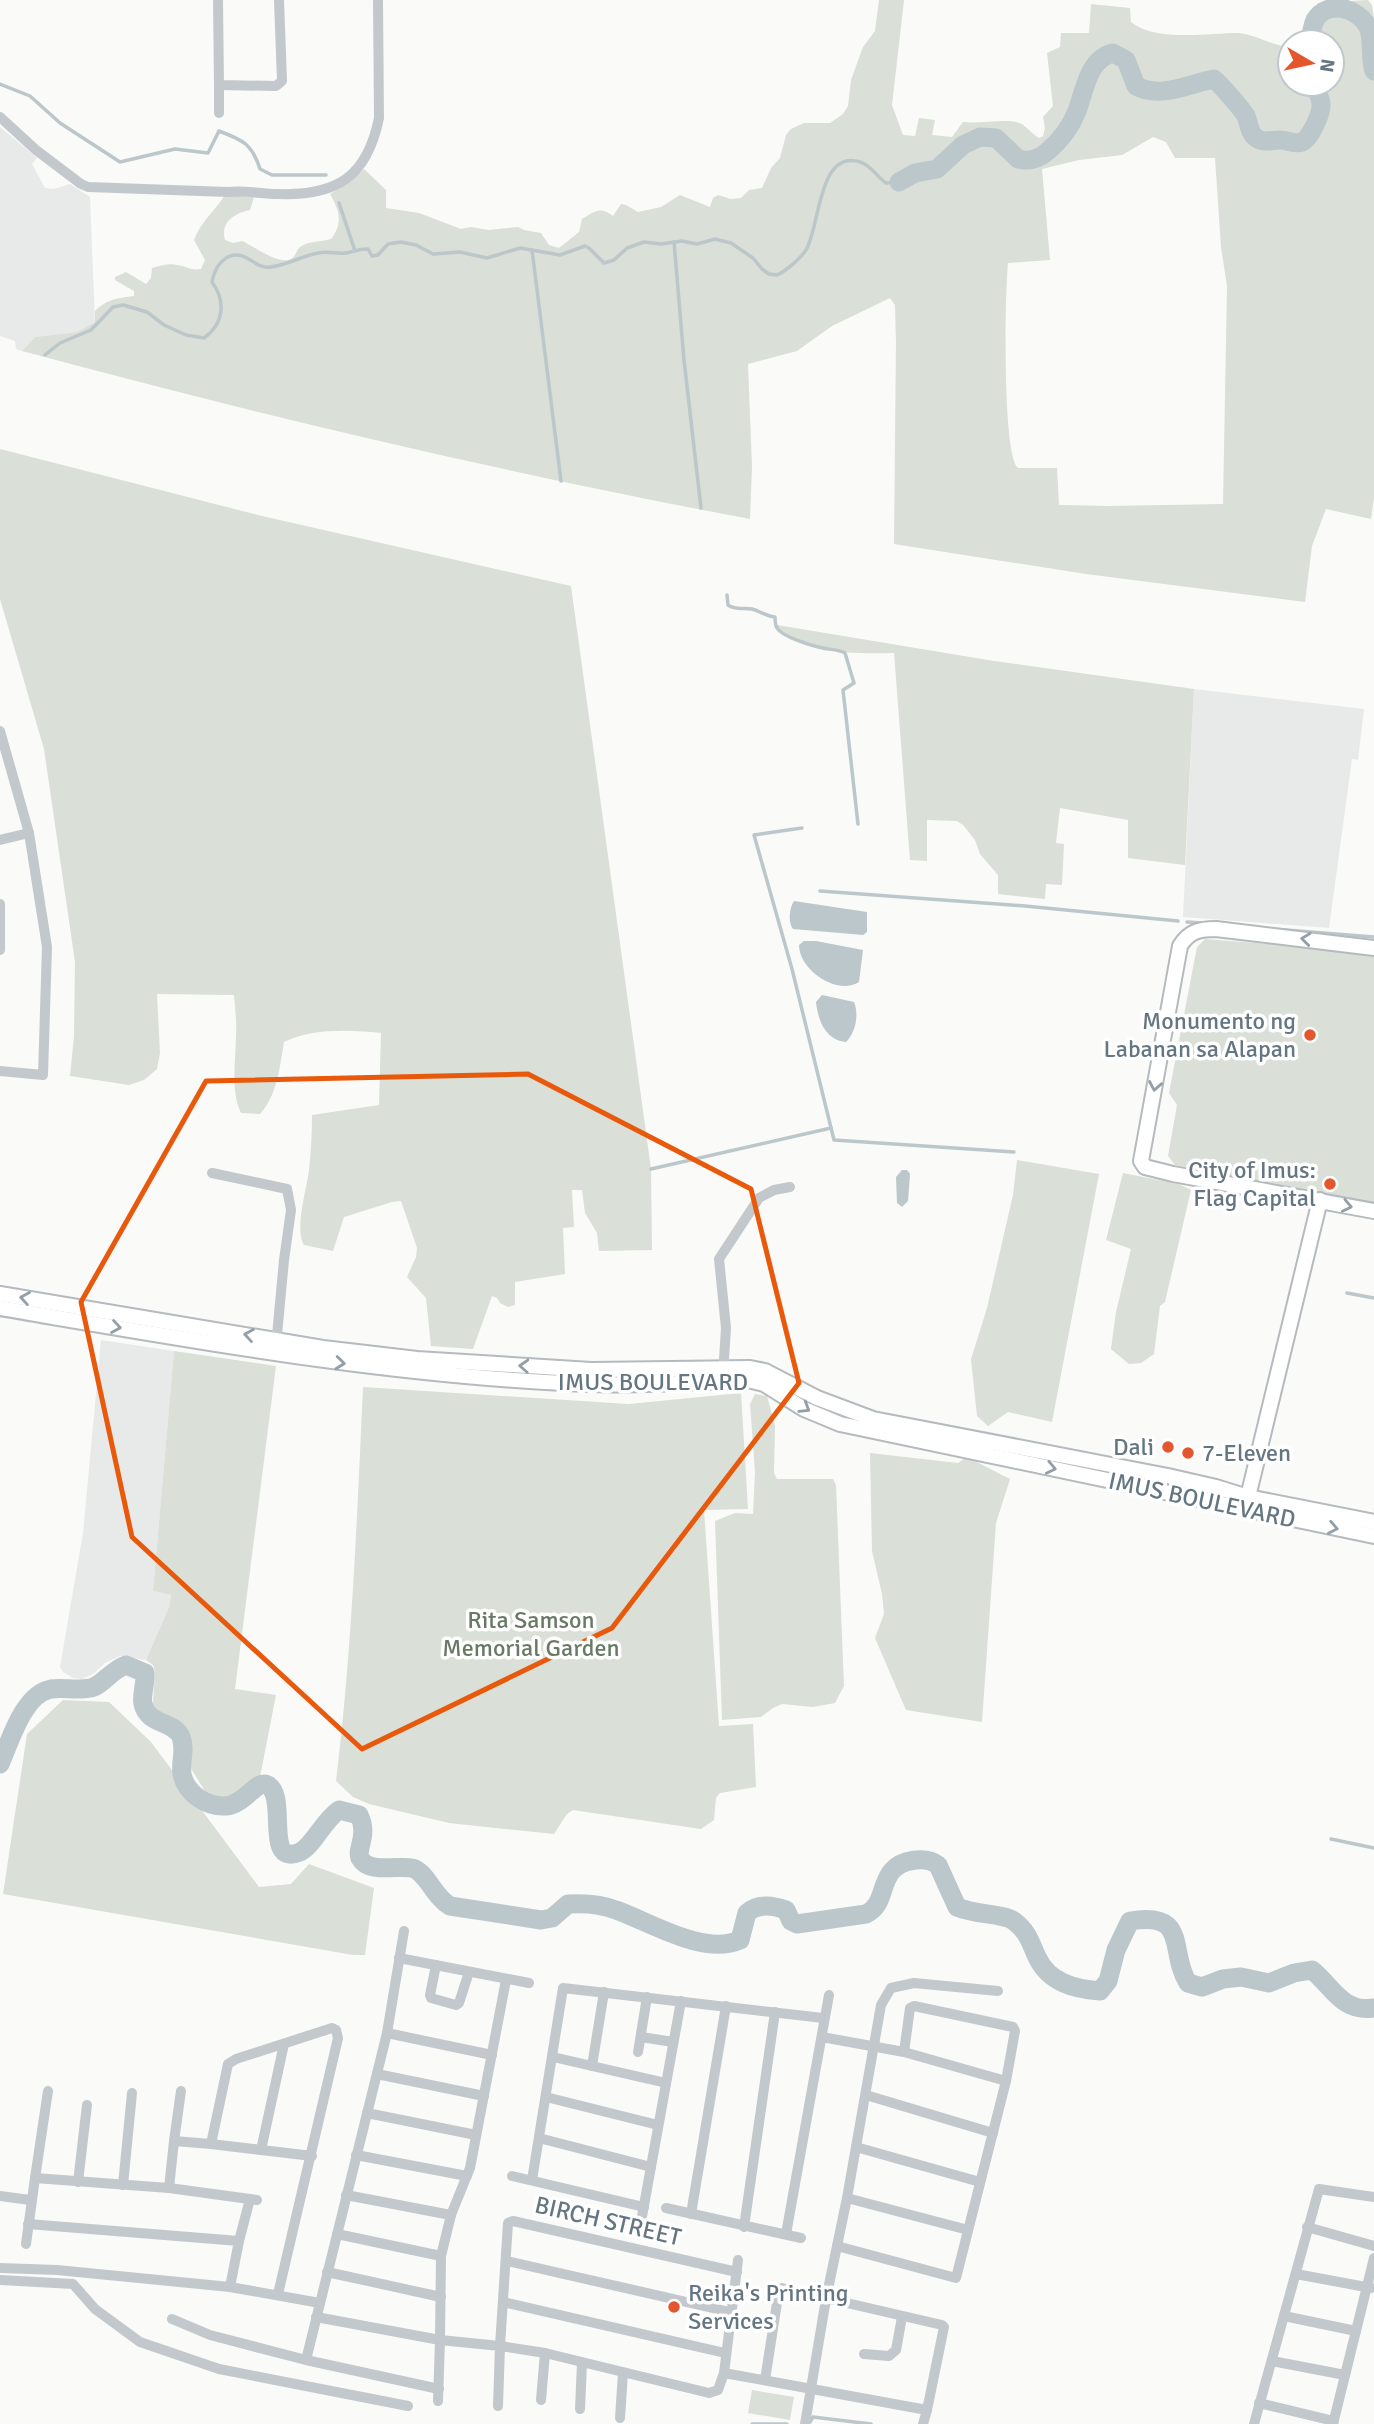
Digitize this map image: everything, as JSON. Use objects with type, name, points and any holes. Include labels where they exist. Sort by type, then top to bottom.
[{"type":"main road","points":[[1374,948],[1216,929],[1194,931],[1185,937],[1180,946],[1141,1163],[1145,1167],[1173,1174],[1374,1211]]},
{"type":"main road","points":[[1246,1503],[1320,1200]]},
{"type":"main road","name":"IMUS BOULEVARD","points":[[0,1294],[276,1346]]},
{"type":"main road","name":"IMUS BOULEVARD","points":[[0,1308],[276,1346],[590,1377],[723,1375],[750,1367],[765,1371],[817,1398],[873,1419],[1168,1476],[1246,1503],[1374,1536]]},
{"type":"main road","name":"IMUS BOULEVARD","points":[[1246,1503],[1374,1522]]},
{"type":"street","points":[[218,0],[219,113]]},
{"type":"street","points":[[219,85],[276,86],[281,83],[279,0]]},
{"type":"street","points":[[0,117],[37,150],[88,187],[315,193],[350,178],[362,165],[375,134],[379,118],[378,0]]},
{"type":"street","points":[[0,730],[29,833],[47,947],[43,1075],[0,1071]]},
{"type":"street","points":[[0,841],[29,833]]},
{"type":"street","points":[[0,904],[0,950]]},
{"type":"street","points":[[212,1173],[287,1189],[291,1210],[276,1346]]},
{"type":"street","points":[[723,1375],[726,1328],[719,1259],[759,1198],[774,1190],[790,1187]]},
{"type":"street","points":[[306,2360],[387,2033],[404,1931]]},
{"type":"street","points":[[399,1958],[529,1983]]},
{"type":"street","points":[[436,1965],[431,1998],[456,2005],[459,2003],[468,1972]]},
{"type":"street","points":[[438,2401],[441,2256],[451,2215],[467,2176],[506,1980]]},
{"type":"street","points":[[805,2424],[881,2005],[891,1987],[914,1983],[998,1991]]},
{"type":"street","points":[[532,2180],[562,1988],[823,2018]]},
{"type":"street","points":[[592,2066],[604,1992]]},
{"type":"street","points":[[786,2234],[829,1995]]},
{"type":"street","points":[[638,2052],[647,1997]]},
{"type":"street","points":[[641,2222],[681,2001]]},
{"type":"street","points":[[836,2246],[954,2278],[1006,2081],[1015,2031],[1013,2026],[914,2006],[910,2008],[904,2052]]},
{"type":"street","points":[[691,2214],[726,2007]]},
{"type":"street","points":[[744,2227],[775,2012]]},
{"type":"street","points":[[211,2144],[228,2064],[236,2059],[332,2028],[336,2030],[338,2038],[278,2294]]},
{"type":"street","points":[[387,2033],[492,2055]]},
{"type":"street","points":[[641,2037],[673,2042]]},
{"type":"street","points":[[821,2038],[904,2052],[1006,2081]]},
{"type":"street","points":[[261,2150],[284,2044]]},
{"type":"street","points":[[553,2057],[666,2083]]},
{"type":"street","points":[[377,2074],[484,2096]]},
{"type":"street","points":[[26,2244],[30,2200],[48,2091]]},
{"type":"street","points":[[169,2188],[181,2091]]},
{"type":"street","points":[[123,2185],[132,2093]]},
{"type":"street","points":[[866,2095],[993,2133]]},
{"type":"street","points":[[546,2097],[658,2125]]},
{"type":"street","points":[[78,2182],[87,2105]]},
{"type":"street","points":[[367,2113],[476,2135]]},
{"type":"street","points":[[539,2138],[651,2166]]},
{"type":"street","points":[[174,2141],[312,2156]]},
{"type":"street","points":[[856,2147],[980,2182]]},
{"type":"street","points":[[356,2155],[467,2176]]},
{"type":"street","points":[[512,2176],[644,2207]]},
{"type":"street","points":[[35,2178],[169,2188],[253,2199],[239,2241],[230,2287]]},
{"type":"street","points":[[1254,2424],[1319,2189],[1374,2197]]},
{"type":"street","points":[[346,2195],[451,2215]]},
{"type":"street","points":[[0,2196],[30,2200]]},
{"type":"street","points":[[847,2198],[968,2230]]},
{"type":"street","points":[[666,2208],[801,2238]]},
{"type":"street","name":"BIRCH STREET","points":[[507,2261],[508,2223],[513,2221],[737,2272]]},
{"type":"street","points":[[28,2224],[239,2241]]},
{"type":"street","points":[[1307,2227],[1374,2246]]},
{"type":"street","points":[[337,2234],[441,2256]]},
{"type":"street","points":[[1259,2403],[1334,2423],[1356,2331],[1370,2288],[1374,2258]]},
{"type":"street","points":[[316,2317],[440,2340],[545,2353],[709,2393],[718,2390],[724,2372],[738,2260]]},
{"type":"street","points":[[498,2406],[507,2261],[730,2312]]},
{"type":"street","points":[[0,2268],[57,2270],[230,2287],[320,2303]]},
{"type":"street","points":[[327,2272],[441,2297]]},
{"type":"street","points":[[1296,2274],[1370,2288]]},
{"type":"street","points":[[0,2280],[73,2284],[95,2309],[140,2342],[219,2369],[408,2406]]},
{"type":"street","points":[[765,2379],[780,2288],[942,2325],[944,2327],[923,2424]]},
{"type":"street","points":[[503,2302],[725,2353]]},
{"type":"street","points":[[1284,2316],[1356,2331]]},
{"type":"street","points":[[864,2354],[890,2356],[896,2350],[902,2317]]},
{"type":"street","points":[[172,2319],[211,2335],[306,2360],[439,2389]]},
{"type":"street","points":[[541,2400],[545,2353]]},
{"type":"street","points":[[1272,2361],[1345,2375]]},
{"type":"street","points":[[580,2409],[582,2363]]},
{"type":"street","points":[[724,2372],[927,2410]]},
{"type":"street","points":[[620,2418],[622,2373]]},
{"type":"highlighted area","points":[[528,1074],[751,1189],[799,1383],[612,1628],[362,1749],[132,1537],[81,1302],[206,1081]]},
{"type":"shaded area","points":[[0,127],[37,158],[32,164],[45,188],[54,189],[70,184],[90,197],[95,322],[77,332],[35,337],[22,351],[16,349],[15,341],[0,336]]},
{"type":"shaded area","points":[[1194,689],[1364,709],[1358,760],[1352,759],[1329,928],[1183,917]]},
{"type":"shaded area","points":[[794,901],[867,912],[867,932],[863,935],[793,929],[790,915]]},
{"type":"shaded area","points":[[804,941],[863,950],[859,982],[840,986],[821,978],[805,963],[799,945]]},
{"type":"shaded area","points":[[822,995],[854,1002],[856,1023],[846,1042],[833,1037],[824,1028],[816,1002]]},
{"type":"shaded area","points":[[902,1170],[907,1170],[910,1174],[908,1201],[902,1207],[897,1203],[896,1177]]},
{"type":"shaded area","points":[[101,1340],[174,1351],[153,1591],[171,1595],[169,1607],[146,1660],[120,1656],[82,1679],[73,1678],[60,1667],[83,1533]]},
{"type":"green space","points":[[879,0],[904,0],[892,105],[903,135],[915,136],[919,118],[935,120],[932,135],[952,137],[963,122],[1011,121],[1020,123],[1039,138],[1043,136],[1045,128],[1043,117],[1053,106],[1047,53],[1060,47],[1061,33],[1089,33],[1091,4],[1130,8],[1131,22],[1154,32],[1182,35],[1238,33],[1276,45],[1276,98],[1346,98],[1346,28],[1304,28],[1306,22],[1318,3],[1368,0],[1372,5],[1374,498],[1371,519],[1326,509],[1312,546],[1305,602],[1086,574],[894,544],[896,342],[895,305],[890,298],[832,326],[797,351],[748,364],[752,467],[750,519],[384,442],[22,351],[35,337],[77,332],[95,322],[95,311],[104,304],[118,298],[134,296],[134,291],[115,280],[115,277],[126,272],[146,284],[151,278],[152,268],[171,264],[201,269],[205,260],[194,240],[200,227],[225,195],[254,197],[250,210],[239,213],[227,223],[225,240],[233,243],[242,241],[283,260],[292,258],[299,248],[306,244],[331,239],[338,227],[339,216],[330,194],[349,183],[364,169],[386,190],[386,208],[419,213],[461,229],[518,227],[541,233],[549,245],[559,248],[579,232],[582,219],[597,211],[613,216],[621,204],[638,212],[661,207],[680,195],[710,207],[713,198],[718,195],[731,199],[741,198],[749,190],[762,188],[771,168],[780,158],[786,135],[791,129],[804,123],[830,123],[843,114],[848,106],[851,80],[863,47],[875,31]],"holes":[[[1153,137],[1166,142],[1175,158],[1215,158],[1221,247],[1227,286],[1223,504],[1059,505],[1057,468],[1018,468],[1013,456],[1009,434],[1006,371],[1008,263],[1050,260],[1042,169],[1079,160],[1122,155]]]},
{"type":"green space","points":[[0,449],[262,516],[571,586],[651,1169],[652,1250],[599,1251],[597,1233],[585,1213],[582,1190],[572,1190],[574,1227],[563,1228],[565,1274],[515,1282],[515,1305],[508,1307],[492,1296],[473,1349],[431,1346],[426,1298],[407,1277],[417,1248],[401,1201],[344,1217],[333,1251],[304,1245],[301,1238],[312,1115],[379,1105],[381,1033],[319,1032],[284,1042],[277,1080],[266,1107],[260,1114],[241,1113],[235,1085],[234,995],[157,994],[160,1053],[157,1069],[144,1080],[129,1085],[70,1076],[74,1036],[75,962],[44,749],[0,599]]},
{"type":"green space","points":[[777,625],[994,661],[1194,689],[1185,865],[1128,858],[1128,820],[1060,808],[1056,843],[1064,844],[1062,885],[1046,884],[1045,899],[998,894],[998,875],[980,854],[975,840],[957,821],[927,820],[927,861],[910,860],[894,653],[818,648],[790,637],[777,629]]},
{"type":"green space","points":[[1205,939],[1348,950],[1374,955],[1374,1206],[1175,1165],[1168,1156],[1177,1105],[1169,1093],[1197,947]]},
{"type":"green space","points":[[1017,1160],[1099,1174],[1052,1422],[1008,1412],[988,1426],[977,1416],[971,1359],[987,1308],[1013,1195]]},
{"type":"green space","points":[[1123,1173],[1179,1184],[1191,1190],[1165,1302],[1160,1306],[1154,1354],[1141,1363],[1129,1364],[1111,1349],[1116,1312],[1131,1249],[1106,1240]]},
{"type":"green space","points":[[174,1351],[276,1366],[235,1689],[276,1695],[260,1777],[238,1799],[224,1802],[214,1800],[206,1793],[189,1765],[188,1735],[173,1722],[152,1716],[155,1672],[153,1665],[146,1660],[169,1607],[171,1595],[153,1591]]},
{"type":"green space","name":"Rita Samson Memorial Garden","points":[[363,1387],[629,1404],[741,1393],[748,1509],[704,1510],[719,1726],[753,1724],[756,1787],[720,1793],[716,1798],[714,1820],[701,1829],[573,1810],[567,1814],[554,1834],[449,1823],[369,1804],[353,1797],[336,1781],[350,1633]]},
{"type":"green space","points":[[755,1394],[767,1396],[775,1425],[774,1473],[777,1479],[833,1479],[836,1485],[844,1686],[835,1703],[813,1707],[782,1704],[761,1717],[722,1720],[715,1521],[735,1513],[753,1514],[755,1472],[750,1404]]},
{"type":"green space","points":[[870,1453],[958,1463],[967,1457],[1010,1479],[996,1523],[982,1722],[906,1710],[875,1638],[884,1614],[872,1551]]},
{"type":"green space","points":[[63,1700],[109,1702],[151,1742],[259,1887],[291,1884],[309,1864],[374,1888],[365,1955],[3,1894],[27,1734]]},
{"type":"green space","points":[[752,2390],[794,2397],[790,2420],[748,2413]]},
{"type":"waterway","points":[[1313,28],[1315,20],[1327,10],[1342,8],[1357,15],[1368,27],[1374,71]]},
{"type":"waterway","points":[[899,182],[915,173],[937,169],[963,145],[980,137],[996,138],[1018,159],[1030,160],[1041,156],[1057,142],[1072,122],[1093,68],[1105,56],[1113,53],[1126,60],[1136,86],[1145,90],[1165,91],[1214,79],[1244,113],[1252,134],[1263,141],[1297,143],[1305,140],[1320,113],[1320,98]]},
{"type":"waterway","points":[[0,84],[30,96],[60,123],[120,162],[175,149],[208,153],[219,131],[246,144],[260,169],[272,175],[326,175]]},
{"type":"waterway","points":[[45,355],[60,343],[91,330],[113,307],[123,305],[147,312],[164,325],[186,335],[204,338],[216,326],[221,312],[219,297],[212,282],[214,274],[223,261],[236,255],[260,266],[271,267],[322,252],[346,253],[368,249],[372,256],[378,255],[388,244],[401,242],[416,245],[433,254],[460,252],[487,258],[520,248],[560,255],[585,246],[604,263],[614,260],[627,248],[644,242],[661,244],[682,241],[697,244],[715,239],[731,243],[753,258],[769,274],[777,275],[793,264],[806,250],[822,192],[836,167],[846,161],[860,162],[886,183],[899,182]]},
{"type":"waterway","points":[[339,203],[355,251]]},
{"type":"waterway","points":[[674,242],[701,508]]},
{"type":"waterway","points":[[532,250],[561,481]]},
{"type":"waterway","points":[[727,595],[728,605],[731,607],[752,609],[775,617],[777,628],[791,638],[845,653],[854,683],[843,690],[858,824]]},
{"type":"waterway","points":[[802,828],[754,835],[792,969],[834,1140],[1014,1152]]},
{"type":"waterway","points":[[820,891],[1025,906],[1178,921]]},
{"type":"waterway","points":[[1187,922],[1202,923]]},
{"type":"waterway","points":[[1273,929],[1374,937]]},
{"type":"waterway","points":[[651,1169],[831,1128]]},
{"type":"waterway","points":[[1347,1293],[1374,1298]]},
{"type":"waterway","points":[[0,1764],[25,1709],[41,1693],[51,1689],[94,1687],[126,1665],[145,1673],[143,1704],[146,1711],[155,1720],[173,1728],[181,1737],[182,1774],[188,1788],[198,1798],[219,1806],[232,1805],[261,1784],[265,1784],[272,1790],[276,1800],[279,1839],[282,1849],[288,1854],[305,1849],[339,1810],[359,1815],[363,1829],[359,1854],[364,1863],[376,1867],[406,1867],[417,1870],[450,1906],[541,1920],[552,1918],[568,1904],[598,1905],[693,1941],[725,1944],[740,1940],[747,1913],[760,1906],[786,1910],[791,1921],[797,1924],[866,1914],[876,1906],[895,1868],[907,1862],[927,1860],[938,1865],[957,1907],[1014,1921],[1026,1934],[1048,1973],[1072,1986],[1100,1991],[1108,1981],[1116,1950],[1130,1921],[1149,1919],[1162,1922],[1174,1936],[1182,1971],[1188,1983],[1202,1987],[1223,1979],[1241,1977],[1269,1983],[1294,1973],[1312,1970],[1346,2002],[1363,2008],[1374,2008]]},
{"type":"waterway","points":[[1331,1839],[1374,1848]]},
{"type":"waterway","points":[[810,2422],[813,2417],[871,2424]]},
{"type":"waterway","points":[[752,2424],[787,2424]]},
{"type":"place","name":"Monumento ng Labanan sa Alapan","points":[[1310,1035]]},
{"type":"place","name":"City of Imus: Flag Capital","points":[[1330,1184]]},
{"type":"place","name":"Dali","points":[[1168,1447]]},
{"type":"place","name":"7-Eleven","points":[[1188,1453]]},
{"type":"place","name":"Reika's Printing Services","points":[[674,2307]]}]
